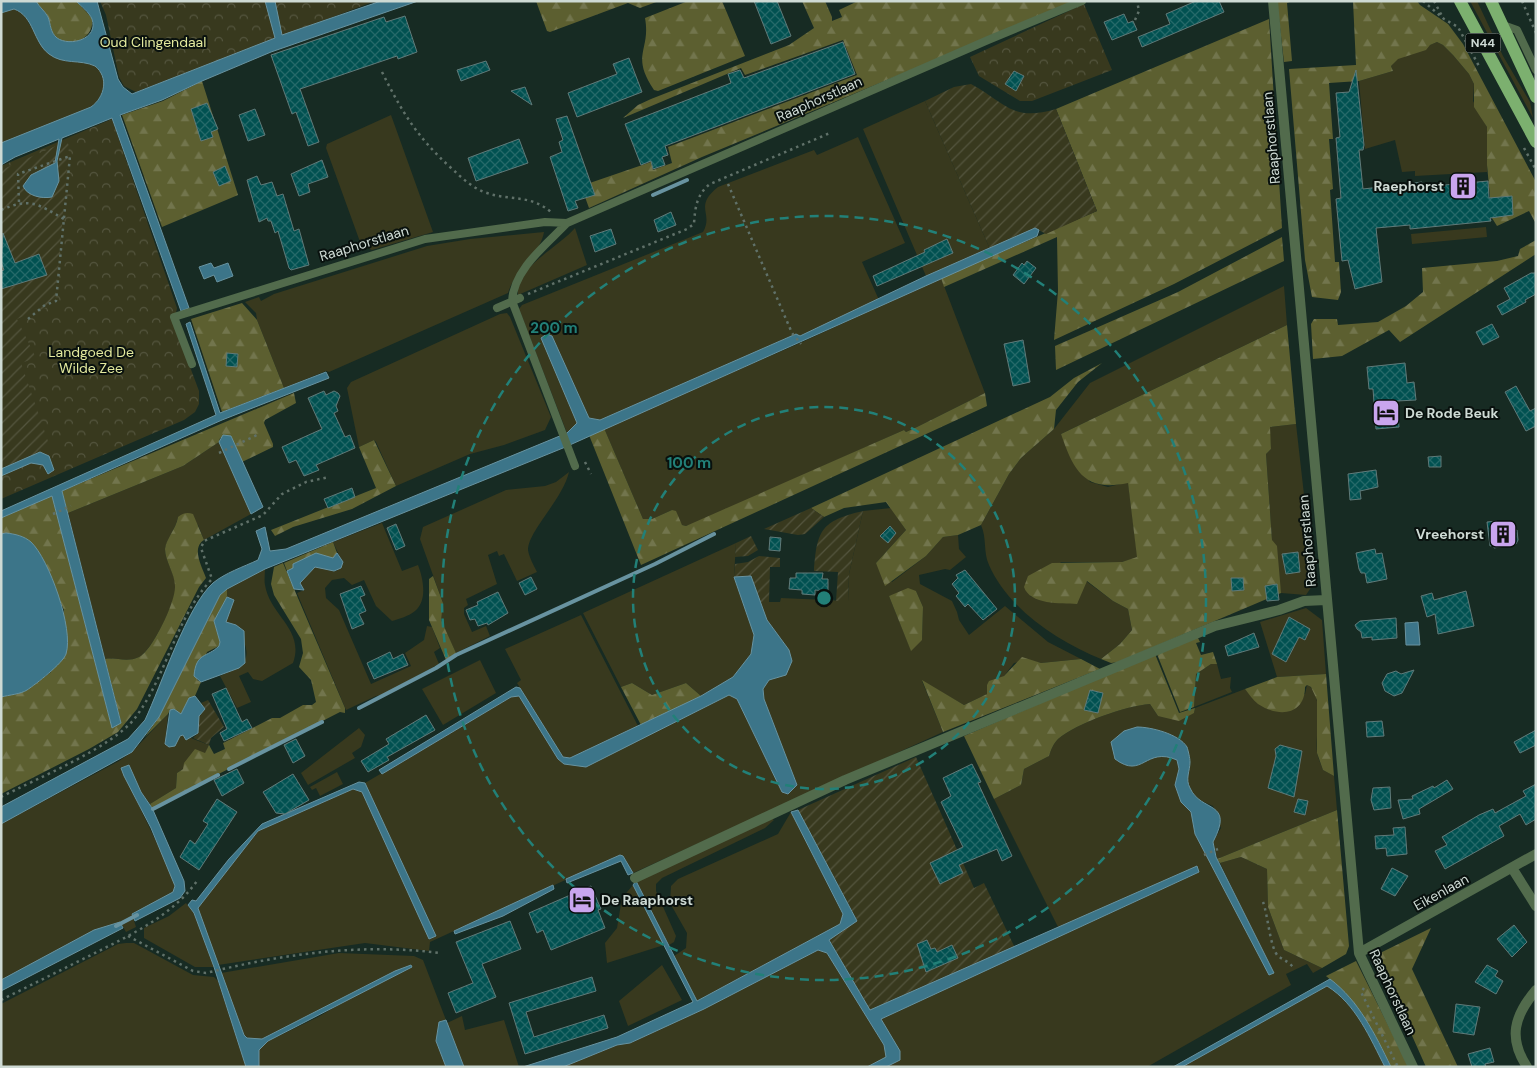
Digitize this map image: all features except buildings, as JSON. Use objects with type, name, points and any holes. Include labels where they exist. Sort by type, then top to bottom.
[{"type":"main road","name":"N44","points":[[1460,1],[1536,142]]},
{"type":"main road","name":"N44","points":[[1492,1],[1536,97]]},
{"type":"street","name":"Raaphorstlaan","points":[[1272,1],[1359,953],[1413,1067]]},
{"type":"street","points":[[635,878],[845,780],[1215,626],[1279,610],[1304,601],[1326,600]]},
{"type":"street","name":"Eikenlaan","points":[[1359,953],[1536,854]]},
{"type":"street","points":[[1512,868],[1536,906]]},
{"type":"street","points":[[1527,1067],[1516,1047],[1514,1032],[1518,1018],[1536,990]]},
{"type":"lane","name":"Raaphorstlaan","points":[[516,299],[513,290],[520,274],[567,223],[1082,1]]},
{"type":"lane","name":"N44","points":[[1503,25],[1516,30],[1536,70]]},
{"type":"lane","name":"Raaphorstlaan","points":[[192,364],[170,318],[425,239],[545,222],[567,223]]},
{"type":"lane","points":[[497,308],[516,299],[575,466]]},
{"type":"path","points":[[1135,20],[1139,11],[1137,1]]},
{"type":"path","points":[[1422,1],[1444,19],[1458,27],[1481,69]]},
{"type":"path","points":[[1434,1],[1444,19]]},
{"type":"path","points":[[1522,1],[1536,33]]},
{"type":"path","points":[[382,72],[413,129],[426,146],[473,187],[489,194],[522,198],[548,210],[555,216]]},
{"type":"path","points":[[516,299],[687,229],[694,224],[697,201],[703,190],[710,184],[830,133]]},
{"type":"path","points":[[1522,145],[1536,170]]},
{"type":"path","points":[[19,202],[18,174],[70,156],[56,301],[45,305],[28,319]]},
{"type":"path","points":[[728,184],[792,333],[801,344]]},
{"type":"path","points":[[1,210],[19,202],[37,204],[64,219]]},
{"type":"path","points":[[220,452],[257,436]]},
{"type":"path","points":[[1,797],[116,737],[134,720],[191,609],[202,590],[212,579],[202,548],[204,541],[264,515],[282,494],[306,482],[329,477]]},
{"type":"path","points":[[53,514],[71,506]]},
{"type":"path","points":[[1204,855],[1218,849]]},
{"type":"path","points":[[1,1000],[128,936],[170,910],[185,898],[197,881]]},
{"type":"path","points":[[1263,902],[1268,913],[1275,951],[1278,956],[1287,960],[1293,967]]},
{"type":"path","points":[[128,936],[192,971],[206,973],[350,948],[440,953]]},
{"type":"path","points":[[1370,977],[1361,992],[1398,1067]]},
{"type":"green space","points":[[36,1],[76,1],[92,18],[90,31],[76,42],[63,41],[57,38],[52,31],[48,17]]},
{"type":"green space","name":"Oud Clingendaal","points":[[100,1],[375,1],[136,92],[124,86],[119,77],[106,15]]},
{"type":"green space","points":[[536,1],[659,1],[640,8],[628,3],[550,32],[547,31]]},
{"type":"green space","points":[[688,1],[722,1],[745,56],[658,91],[654,90],[643,68],[642,60],[646,38],[645,18]]},
{"type":"green space","points":[[802,1],[825,1],[832,21],[842,17],[839,10],[858,1],[1077,1],[702,157],[589,208],[581,186],[651,162],[653,170],[672,163],[668,147],[857,75],[843,40],[745,75],[741,68],[623,118],[638,105],[651,99],[789,45],[814,28]]},
{"type":"green space","points":[[1277,1],[1292,1],[1287,3],[1292,61],[1284,62]]},
{"type":"green space","points":[[1353,1],[1417,1],[1448,24],[1463,44],[1536,182],[1536,224],[1529,211],[1497,226],[1492,218],[1487,165],[1487,127],[1474,107],[1474,84],[1469,74],[1443,45],[1437,42],[1430,45],[1426,50],[1398,59],[1391,66],[1393,71],[1359,81],[1329,83],[1333,139],[1329,139],[1333,189],[1330,190],[1335,262],[1339,262],[1341,292],[1338,300],[1312,297],[1305,260],[1289,69],[1356,65]]},
{"type":"green space","points":[[1470,1],[1477,1],[1503,56],[1530,102],[1533,118]]},
{"type":"green space","points":[[1084,4],[1112,70],[1032,101],[1020,101],[979,76],[970,57]]},
{"type":"green space","points":[[14,9],[25,14],[29,24],[68,62],[89,63],[100,70],[103,75],[104,87],[99,98],[91,107],[1,143],[1,13]]},
{"type":"green space","points":[[1269,19],[1282,228],[1174,284],[1054,340],[1058,291],[1057,237],[944,287],[941,278],[1097,211],[1056,109]]},
{"type":"green space","points":[[1437,42],[1453,55],[1469,74],[1474,84],[1473,101],[1487,127],[1487,172],[1415,176],[1415,171],[1402,172],[1395,140],[1365,149],[1359,81],[1393,71],[1391,66],[1398,58]]},
{"type":"green space","points":[[202,81],[238,195],[162,227],[122,115],[163,101]]},
{"type":"green space","points":[[971,84],[1010,109],[1019,112],[1029,113],[1056,109],[1097,211],[1046,234],[1035,228],[990,249],[925,101],[954,87]]},
{"type":"green space","points":[[925,101],[990,249],[926,276],[863,129]]},
{"type":"green space","points":[[391,115],[433,232],[372,250],[363,246],[359,239],[326,148],[327,144]]},
{"type":"green space","name":"Landgoed De Wilde Zee","points":[[112,119],[177,308],[174,324],[199,391],[199,404],[195,412],[184,420],[1,499],[1,166]]},
{"type":"green space","points":[[858,137],[905,243],[862,262],[879,300],[799,336],[796,334],[600,420],[589,418],[552,336],[547,334],[542,338],[577,423],[567,433],[519,309],[522,305],[703,232],[706,225],[705,205],[711,194],[718,187],[814,150],[817,155]]},
{"type":"green space","points":[[67,141],[69,146],[55,304],[17,319],[36,358],[21,363],[50,447],[1,469],[1,170]]},
{"type":"green space","points":[[1486,227],[1487,237],[1412,244],[1411,234]]},
{"type":"green space","points":[[575,228],[587,265],[518,295],[519,285],[530,267]]},
{"type":"green space","points":[[544,232],[538,248],[516,276],[508,293],[329,372],[326,371],[284,388],[257,320],[256,313],[245,302],[259,297],[261,301],[274,294],[427,246],[470,239]]},
{"type":"green space","points":[[1282,237],[1284,261],[1056,370],[1055,346],[1178,292]]},
{"type":"green space","points":[[1536,240],[1536,254],[1400,342],[1389,330],[1342,356],[1313,359],[1311,324],[1314,319],[1337,319],[1338,325],[1378,322],[1406,306],[1423,292],[1422,268],[1497,261],[1518,256],[1520,249]]},
{"type":"green space","points":[[941,278],[985,393],[906,432],[904,430],[696,523],[686,526],[682,525],[672,510],[652,519],[643,519],[604,428],[800,343]]},
{"type":"green space","points":[[1284,286],[1287,325],[1061,434],[1090,482],[1108,487],[1128,482],[1137,558],[1122,562],[1061,562],[1030,596],[1052,602],[1086,581],[1113,601],[1128,609],[1132,630],[1120,644],[1101,659],[1068,643],[1036,622],[1009,596],[998,581],[989,565],[985,550],[981,525],[1009,474],[1021,458],[1054,429],[1090,383]]},
{"type":"green space","points":[[242,303],[257,320],[284,388],[222,412],[191,319]]},
{"type":"green space","points":[[507,313],[551,417],[545,430],[504,445],[470,454],[396,486],[376,442],[374,440],[359,447],[347,388],[351,382],[500,314]]},
{"type":"green space","points":[[1287,325],[1296,424],[1270,427],[1271,449],[1266,454],[1272,540],[1277,546],[1281,593],[1118,662],[1111,663],[1101,659],[1120,644],[1132,630],[1128,609],[1113,601],[1087,581],[1077,604],[1039,600],[1027,593],[1024,587],[1028,576],[1052,563],[1122,562],[1137,557],[1128,483],[1101,484],[1083,476],[1071,459],[1061,434]]},
{"type":"green space","points":[[1102,363],[1078,382],[1056,410],[1054,429],[1021,458],[1009,474],[981,525],[958,535],[943,537],[926,556],[885,586],[876,563],[906,530],[886,502],[844,508],[824,517],[811,508],[1050,397],[1074,378]]},
{"type":"green space","points":[[294,393],[296,403],[265,420],[264,423],[273,447],[242,462],[231,436],[220,438],[219,442],[183,466],[68,513],[62,491]]},
{"type":"green space","points":[[985,393],[987,406],[641,565],[589,435],[604,428],[643,519],[652,519],[672,510],[676,511],[682,525],[686,526],[904,430],[906,432]]},
{"type":"green space","points":[[1296,424],[1314,583],[1306,595],[1281,593],[1272,540],[1266,454],[1271,449],[1269,427]]},
{"type":"green space","points":[[374,440],[396,486],[352,509],[293,527],[275,536],[271,530],[376,488],[359,447]]},
{"type":"green space","points":[[219,442],[251,514],[204,540],[198,525],[178,517],[165,549],[174,577],[175,593],[162,625],[150,645],[139,657],[130,660],[105,659],[68,513],[183,466]]},
{"type":"green space","points":[[569,472],[560,493],[539,524],[530,542],[528,550],[537,572],[517,581],[504,554],[499,556],[497,551],[488,555],[497,584],[466,599],[468,605],[464,608],[464,614],[472,632],[486,626],[490,636],[456,653],[440,620],[443,603],[420,539],[423,527],[506,490],[545,486],[556,482]]},
{"type":"green space","points":[[52,495],[112,728],[121,722],[105,659],[130,660],[139,657],[150,645],[162,625],[172,603],[175,586],[165,549],[178,517],[183,514],[193,514],[204,540],[200,543],[198,553],[206,578],[199,587],[137,709],[118,732],[1,794],[1,697],[27,690],[51,672],[64,610],[58,597],[6,533],[1,534],[1,518]]},
{"type":"green space","points":[[811,508],[824,517],[805,534],[798,535],[764,529]]},
{"type":"green space","points":[[891,508],[906,530],[876,563],[892,582],[926,556],[943,537],[958,535],[959,549],[966,557],[950,570],[945,569],[919,575],[920,584],[952,601],[959,620],[969,635],[1005,606],[1048,642],[1081,659],[1041,663],[1028,660],[1014,663],[1004,676],[987,685],[987,694],[964,705],[922,681],[943,732],[633,873],[623,856],[620,855],[430,942],[429,951],[365,943],[218,965],[198,913],[200,903],[258,831],[353,789],[362,792],[436,936],[365,783],[511,697],[519,696],[558,759],[564,764],[664,727],[729,695],[737,699],[782,792],[788,794],[797,785],[764,699],[763,689],[769,680],[786,674],[789,650],[767,620],[760,602],[780,602],[781,598],[848,601],[849,574],[863,511]],"holes":[[[916,591],[923,607],[922,639],[911,650],[889,596]]]},
{"type":"green space","points":[[863,511],[849,574],[848,601],[836,601],[838,572],[814,571],[817,546],[824,529],[830,524],[838,519]]},
{"type":"green space","points":[[382,523],[402,571],[418,565],[423,589],[422,601],[419,606],[410,614],[392,621],[376,606],[364,580],[352,585],[344,578],[332,580],[325,588],[326,598],[339,610],[371,684],[411,666],[405,653],[424,640],[427,626],[432,627],[440,648],[434,652],[439,664],[382,695],[346,710],[297,593],[304,590],[300,583],[315,567],[337,571],[339,555],[333,542]]},
{"type":"green space","points":[[751,536],[758,550],[748,556],[735,557],[736,543]]},
{"type":"green space","points":[[333,542],[337,553],[333,558],[287,571],[284,563]]},
{"type":"green space","points":[[736,543],[734,577],[754,635],[751,654],[733,677],[701,696],[686,683],[652,695],[632,683],[621,687],[583,613]]},
{"type":"green space","points":[[759,556],[780,558],[780,567],[770,567],[769,602],[760,602],[751,576],[734,577],[735,564],[748,562]]},
{"type":"green space","points":[[283,563],[345,708],[345,713],[340,712],[152,808],[150,804],[176,788],[177,773],[183,769],[184,763],[195,749],[205,753],[209,745],[214,754],[225,749],[223,743],[272,718],[280,718],[303,705],[312,705],[316,702],[311,680],[299,667],[303,653],[301,639],[274,595],[271,584],[274,567]]},
{"type":"green space","points":[[265,569],[265,583],[268,596],[291,632],[294,641],[293,663],[262,681],[253,679],[248,672],[239,676],[251,702],[237,708],[220,676],[238,667],[246,657],[245,644],[236,625],[226,622],[233,600],[227,597],[227,589]]},
{"type":"green space","points":[[433,576],[443,603],[441,620],[456,653],[446,660],[429,620],[429,579]]},
{"type":"green space","points":[[908,588],[916,591],[923,607],[922,640],[911,651],[889,596]]},
{"type":"green space","points":[[227,589],[227,597],[214,621],[220,642],[219,646],[207,652],[197,680],[201,682],[195,696],[189,698],[181,714],[170,710],[145,737],[159,717],[220,595]]},
{"type":"green space","points":[[1306,608],[1322,620],[1326,674],[1277,677],[1260,622]]},
{"type":"green space","points":[[581,615],[638,726],[570,758],[563,757],[517,683],[521,680],[505,649]]},
{"type":"green space","points":[[1197,636],[1200,642],[1196,643],[1201,655],[1213,652],[1217,664],[1211,664],[1196,674],[1194,707],[1180,712],[1157,654]]},
{"type":"green space","points":[[1155,654],[1179,713],[1195,708],[1194,713],[1179,721],[1158,716],[1150,704],[1128,708],[1089,721],[1058,739],[1053,745],[1049,756],[1024,769],[1021,785],[994,799],[964,736]]},
{"type":"green space","points":[[1022,657],[1041,663],[1081,659],[1100,669],[943,732],[922,680],[964,705],[987,694],[989,681],[1004,676]]},
{"type":"green space","points":[[480,660],[496,693],[443,725],[422,689]]},
{"type":"green space","points":[[1211,664],[1217,664],[1221,679],[1231,677],[1230,688],[1232,692],[1194,707],[1196,674]]},
{"type":"green space","points":[[1326,674],[1334,776],[1323,770],[1317,753],[1317,700],[1311,687],[1307,685],[1305,687],[1301,703],[1296,708],[1282,712],[1274,711],[1258,704],[1245,689],[1277,677]]},
{"type":"green space","points":[[632,683],[652,695],[686,683],[701,696],[641,725],[621,687]]},
{"type":"green space","points":[[1307,685],[1313,689],[1316,696],[1318,705],[1317,752],[1323,770],[1334,776],[1337,810],[1217,859],[1213,842],[1221,828],[1213,806],[1197,799],[1189,788],[1187,777],[1190,762],[1176,738],[1136,767],[1155,756],[1165,756],[1177,760],[1179,769],[1175,785],[1181,802],[1191,812],[1195,834],[1273,973],[1220,863],[1241,857],[1267,869],[1268,907],[1284,950],[1322,968],[1313,973],[1307,964],[1286,974],[1291,985],[1147,1067],[886,1067],[900,1060],[881,1019],[1199,872],[1196,867],[1059,929],[994,799],[1021,785],[1024,769],[1049,756],[1056,741],[1066,733],[1089,721],[1128,708],[1150,704],[1158,716],[1194,713],[1195,708],[1245,689],[1258,703],[1305,694]]},
{"type":"green space","points":[[208,700],[224,727],[211,738],[209,745],[193,738],[198,733],[199,716],[205,709],[201,703]]},
{"type":"green space","points":[[168,714],[165,744],[183,735],[209,745],[205,754],[177,773],[176,788],[150,804],[141,792],[129,765],[121,768],[174,879],[174,892],[132,914],[136,927],[126,932],[120,922],[1,980],[1,824],[119,761],[132,752]]},
{"type":"green space","points":[[359,728],[365,735],[361,747],[352,753],[355,758],[308,785],[301,773]]},
{"type":"green space","points":[[916,757],[974,888],[984,883],[1015,948],[870,1011],[829,939],[857,920],[798,810]]},
{"type":"green space","points":[[337,772],[343,784],[320,796],[316,788],[312,790],[310,787]]},
{"type":"green space","points":[[1337,810],[1349,946],[1346,954],[1322,968],[1284,950],[1268,907],[1267,869],[1241,857],[1220,863],[1217,859]]},
{"type":"green space","points":[[791,812],[843,915],[840,924],[697,1001],[674,956],[686,948],[687,933],[670,903],[671,886],[678,879],[778,834]]},
{"type":"green space","points":[[771,818],[774,820],[765,828],[662,878],[656,884],[656,891],[676,936],[674,942],[669,945],[636,881]]},
{"type":"green space","points":[[633,885],[664,945],[607,963],[605,943],[617,928],[622,898]]},
{"type":"green space","points":[[186,903],[194,913],[214,967],[195,967],[144,938],[144,928],[169,916]]},
{"type":"green space","points":[[1431,928],[1412,969],[1458,1067],[1426,1067],[1376,955]]},
{"type":"green space","points":[[134,943],[193,975],[214,977],[218,981],[246,1067],[1,1067],[1,1004],[118,944]]},
{"type":"green space","points":[[818,950],[827,953],[884,1045],[886,1057],[867,1067],[563,1067],[617,1045],[630,1043],[704,1009]]},
{"type":"green space","points":[[339,953],[414,956],[423,960],[446,1020],[439,1022],[436,1041],[446,1067],[259,1067],[259,1050],[268,1041],[318,1017],[395,971],[262,1039],[251,1040],[244,1035],[221,973]]},
{"type":"green space","points":[[1356,961],[1409,1067],[1391,1067],[1364,1017],[1347,995],[1326,976]]},
{"type":"green space","points":[[662,965],[682,1000],[628,1026],[619,1001]]},
{"type":"green space","points":[[1327,986],[1346,1002],[1354,1012],[1368,1033],[1385,1067],[1182,1067]]},
{"type":"green space","points":[[462,1016],[465,1030],[504,1020],[519,1067],[464,1067],[447,1023]]},
{"type":"water","points":[[1,1],[36,1],[48,17],[55,36],[69,42],[87,36],[93,26],[91,16],[76,1],[97,1],[118,79],[123,87],[132,94],[275,38],[265,1],[275,1],[282,35],[381,1],[418,1],[271,52],[162,100],[120,115],[189,308],[181,311],[112,118],[62,138],[57,161],[59,181],[52,197],[35,196],[23,186],[31,175],[55,163],[59,139],[15,157],[1,165],[1,143],[91,107],[100,98],[104,81],[95,66],[60,60],[49,54],[21,12],[14,9],[1,13]]},
{"type":"water","points":[[1035,228],[1039,230],[1037,236],[563,448],[265,569],[227,589],[220,595],[159,717],[132,752],[1,824],[1,807],[128,739],[145,720],[184,627],[203,594],[223,576],[258,560],[262,549],[256,531],[265,527],[270,551],[286,549],[567,433],[577,423],[541,338],[547,334],[552,336],[589,418],[600,420],[796,334],[800,336],[926,276]]},
{"type":"water","points":[[211,263],[214,268],[228,263],[233,276],[217,282],[214,275],[204,279],[199,267]]},
{"type":"water","points":[[190,322],[220,413],[326,372],[329,378],[222,420],[62,491],[121,723],[112,728],[52,496],[1,518],[1,511],[216,415],[186,324]]},
{"type":"water","points":[[223,435],[231,436],[263,507],[251,514],[219,442]]},
{"type":"water","points":[[40,452],[49,456],[54,470],[48,474],[43,465],[31,463],[1,476],[1,469]]},
{"type":"water","points":[[6,533],[25,538],[31,542],[45,563],[63,612],[68,643],[64,658],[43,678],[24,691],[1,697],[1,534]]},
{"type":"water","points":[[316,553],[333,558],[337,553],[343,562],[341,568],[334,571],[315,567],[300,583],[304,590],[294,589],[287,571],[293,568],[293,564]]},
{"type":"water","points":[[751,576],[767,620],[789,650],[792,661],[786,675],[769,680],[763,689],[764,699],[797,785],[788,794],[782,792],[737,699],[729,695],[586,767],[564,764],[558,759],[519,696],[511,697],[382,774],[379,770],[516,687],[520,688],[563,757],[570,758],[701,696],[733,677],[751,654],[754,635],[734,577]]},
{"type":"water","points":[[227,597],[234,600],[226,622],[236,625],[244,631],[245,663],[239,668],[201,682],[194,676],[195,668],[203,656],[219,646],[220,642],[214,621]]},
{"type":"water","points":[[1418,622],[1420,645],[1406,645],[1405,623]]},
{"type":"water","points":[[195,696],[205,709],[199,716],[198,733],[186,740],[183,735],[180,736],[175,746],[169,747],[165,744],[170,710],[174,709],[181,714],[189,698]]},
{"type":"water","points":[[1137,727],[1150,728],[1171,735],[1178,738],[1187,747],[1190,760],[1188,778],[1190,788],[1195,796],[1218,813],[1220,819],[1219,829],[1213,842],[1216,857],[1274,973],[1269,975],[1195,834],[1191,812],[1181,802],[1175,785],[1179,769],[1177,760],[1158,757],[1132,766],[1115,759],[1111,742],[1124,731]]},
{"type":"water","points":[[129,765],[141,792],[152,808],[157,806],[153,810],[184,881],[185,891],[180,898],[135,921],[132,914],[173,892],[175,886],[151,828],[124,776],[121,768]]},
{"type":"water","points":[[359,782],[365,783],[436,936],[429,939],[362,792],[353,789],[258,831],[198,908],[244,1035],[247,1038],[262,1039],[395,971],[411,965],[412,967],[268,1041],[259,1050],[259,1067],[246,1067],[214,967],[194,913],[188,905],[192,900],[196,901],[229,859],[262,824]]},
{"type":"water","points":[[798,810],[857,921],[829,940],[870,1010],[1197,866],[1199,872],[881,1019],[900,1051],[900,1060],[886,1067],[867,1067],[886,1057],[884,1045],[827,953],[818,950],[704,1009],[630,1043],[617,1045],[563,1067],[523,1067],[617,1037],[693,1002],[633,885],[636,881],[697,1001],[840,924],[843,914],[791,812]]},
{"type":"water","points":[[620,855],[623,856],[633,873],[628,875],[621,861],[567,883],[566,879]]},
{"type":"water","points":[[553,885],[554,889],[503,916],[455,934],[454,931]]},
{"type":"water","points":[[120,922],[123,928],[1,991],[1,980],[94,930]]},
{"type":"water","points":[[1330,979],[1350,997],[1358,1008],[1391,1067],[1385,1067],[1368,1033],[1354,1012],[1337,993],[1327,986],[1182,1067],[1173,1067]]},
{"type":"water","points":[[446,1020],[464,1067],[446,1067],[436,1041],[439,1022]]},
{"type":"waterway","points":[[653,195],[687,180]]},
{"type":"waterway","points":[[359,708],[436,668],[456,655],[655,564],[714,534]]},
{"type":"waterway","points":[[229,769],[322,722]]},
{"type":"waterway","points":[[153,809],[218,775]]},
{"type":"waterway","points":[[116,926],[137,915]]},
{"type":"place","name":"Raephorst","points":[[1463,186]]},
{"type":"place","name":"De Rode Beuk","points":[[1386,413]]},
{"type":"place","name":"Vreehorst","points":[[1503,534]]},
{"type":"place","name":"De Raaphorst","points":[[582,900]]}]
